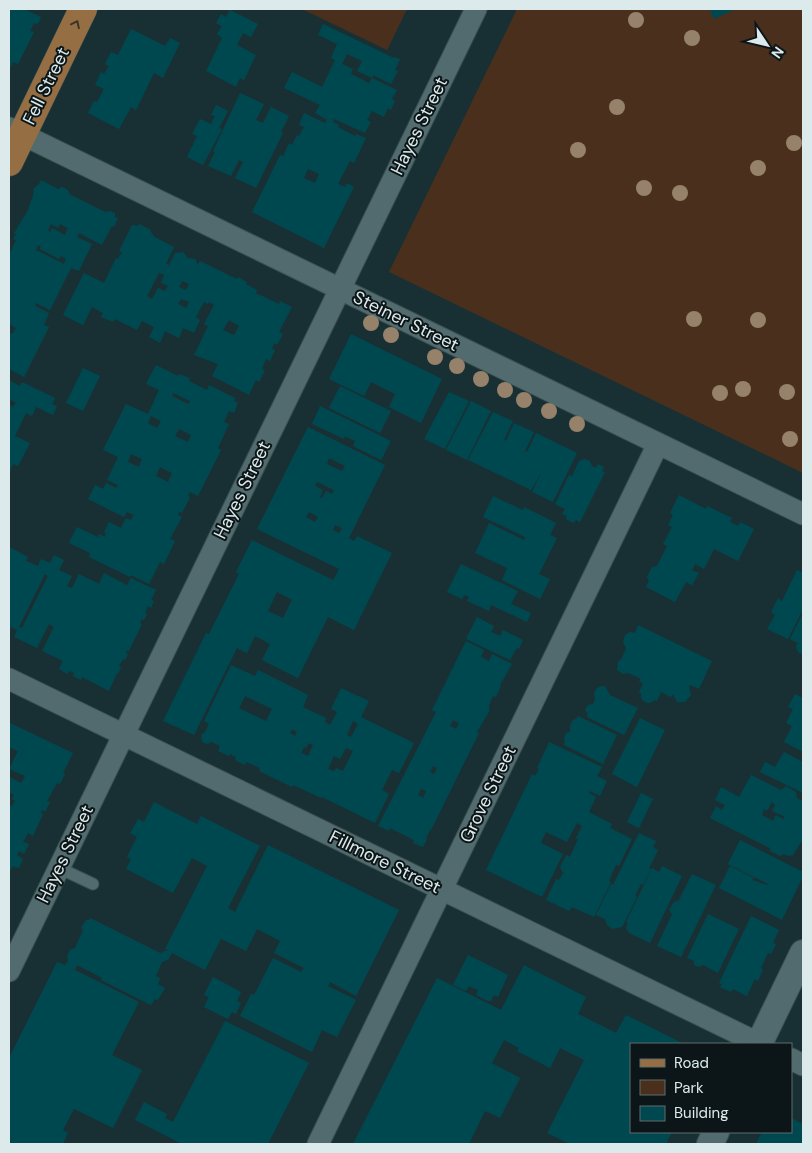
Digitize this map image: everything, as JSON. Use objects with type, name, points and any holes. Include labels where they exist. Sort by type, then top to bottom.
[{"type":"main road","name":"Fell Street","points":[[9,162],[15,131],[83,9]]},
{"type":"street","name":"Hayes Street","points":[[9,972],[476,9]]},
{"type":"street","name":"Steiner Street","points":[[15,131],[803,514]]},
{"type":"street","name":"Grove Street","points":[[318,1144],[658,444]]},
{"type":"street","name":"Fillmore Street","points":[[9,679],[757,1043]]},
{"type":"street","points":[[759,1043],[803,953]]},
{"type":"lane","points":[[59,868],[93,884]]},
{"type":"green space","points":[[302,9],[407,9],[387,50]]},
{"type":"green space","points":[[517,9],[803,9],[803,473],[389,272]]},
{"type":"building","points":[[9,9],[24,9],[41,17],[38,24],[34,23],[30,31],[34,32],[18,64],[13,62],[9,71]]},
{"type":"building","points":[[709,9],[736,9],[714,19]]},
{"type":"building","points":[[230,10],[258,24],[251,37],[243,33],[237,45],[256,55],[244,80],[240,78],[236,87],[206,71],[222,38],[217,34],[222,26],[216,23],[221,14],[226,17]]},
{"type":"building","points":[[323,24],[394,58],[400,59],[395,70],[398,71],[391,84],[373,75],[372,78],[397,90],[392,99],[395,101],[391,110],[388,108],[384,117],[372,111],[367,120],[371,122],[365,133],[334,119],[333,122],[339,125],[338,127],[355,136],[356,134],[366,138],[354,163],[350,161],[338,184],[345,187],[347,183],[354,187],[324,248],[252,212],[280,155],[283,156],[289,143],[292,145],[304,127],[299,125],[304,113],[325,123],[327,120],[315,113],[320,105],[284,88],[292,72],[322,87],[335,60],[331,58],[337,44],[318,35]],"holes":[[[347,54],[362,61],[357,71],[372,78],[369,83],[351,74],[353,69],[342,64]],[[308,169],[319,174],[315,183],[304,178]]]},
{"type":"building","points":[[131,29],[165,46],[170,38],[180,43],[163,78],[154,73],[136,110],[131,107],[119,129],[88,113],[94,101],[97,102],[104,89],[95,85],[101,72],[104,74],[109,66],[105,64],[111,52],[118,55]]},
{"type":"building","points":[[240,93],[264,104],[256,120],[263,123],[271,107],[289,116],[281,132],[283,133],[256,188],[235,178],[243,162],[239,160],[231,176],[208,166]]},
{"type":"building","points":[[216,105],[228,111],[219,128],[222,129],[203,165],[187,157],[197,136],[192,134],[200,119],[211,124],[215,116],[211,115]]},
{"type":"building","points":[[41,180],[58,189],[62,187],[68,190],[69,194],[105,212],[115,213],[115,217],[118,218],[102,245],[79,233],[77,237],[92,244],[79,271],[71,268],[50,310],[36,303],[35,306],[49,313],[44,325],[49,327],[24,377],[9,369],[9,332],[12,334],[16,328],[9,324],[9,255],[16,240],[13,239],[16,234],[14,233],[27,212],[34,188]],"holes":[[[51,224],[58,228],[60,224],[68,228],[65,235],[52,228],[50,232],[48,230]],[[38,245],[41,247],[40,249],[59,259],[61,256],[66,259],[64,264],[36,250]]]},
{"type":"building","points":[[139,224],[151,230],[155,237],[174,247],[166,264],[169,265],[175,253],[183,252],[188,258],[195,259],[198,265],[200,261],[237,279],[238,277],[257,290],[256,293],[279,304],[280,301],[292,307],[279,332],[283,334],[277,345],[274,343],[272,349],[275,350],[270,361],[266,359],[262,369],[265,370],[259,382],[256,380],[249,395],[212,376],[218,364],[194,355],[208,326],[204,324],[214,305],[209,302],[208,304],[204,302],[196,317],[200,320],[194,333],[183,328],[179,338],[165,331],[160,343],[149,337],[154,327],[142,321],[137,330],[115,319],[113,322],[101,317],[103,313],[92,307],[83,325],[63,315],[84,273],[104,283],[116,258],[118,259],[122,252],[119,251],[132,225],[138,226]],"holes":[[[159,273],[164,275],[161,283],[168,286],[165,291],[158,288],[152,299],[147,296]],[[182,281],[189,284],[186,290],[179,287]],[[181,299],[189,302],[186,308],[178,304]],[[229,320],[239,326],[234,335],[223,330]]]},
{"type":"building","points":[[351,334],[442,379],[421,423],[389,407],[395,394],[371,382],[364,396],[329,379]]},
{"type":"building","points":[[156,365],[178,376],[179,374],[190,378],[189,381],[207,390],[209,385],[235,398],[234,401],[238,403],[234,413],[229,411],[224,422],[229,424],[218,448],[221,450],[198,496],[190,492],[188,496],[190,497],[182,513],[179,512],[178,515],[182,517],[170,539],[175,541],[164,564],[160,562],[149,584],[89,557],[90,553],[69,543],[77,527],[98,537],[99,534],[105,537],[106,533],[104,532],[109,522],[121,528],[126,518],[131,520],[134,515],[127,512],[124,517],[88,499],[95,485],[103,489],[106,483],[116,488],[118,485],[107,480],[118,457],[103,450],[126,404],[148,414],[159,390],[146,384]],"holes":[[[173,393],[190,401],[188,404],[172,396]],[[151,416],[161,421],[157,428],[148,423]],[[179,429],[191,435],[188,442],[175,436]],[[131,454],[142,459],[139,467],[128,462]],[[160,467],[172,473],[168,482],[156,476]]]},
{"type":"building","points":[[83,368],[100,376],[83,411],[66,403]]},
{"type":"building","points":[[9,380],[20,386],[22,382],[55,398],[52,404],[57,406],[53,415],[36,407],[32,416],[26,413],[15,436],[30,443],[18,466],[13,464],[9,474],[9,404],[13,407],[16,403],[9,399]]},
{"type":"building","points":[[340,386],[391,411],[380,433],[329,408]]},
{"type":"building","points":[[449,392],[469,401],[445,449],[424,439]]},
{"type":"building","points":[[471,401],[491,411],[467,460],[446,450]]},
{"type":"building","points":[[320,406],[391,441],[381,460],[353,446],[355,441],[345,436],[344,439],[312,424]]},
{"type":"building","points":[[493,412],[513,421],[504,440],[506,441],[514,423],[534,432],[525,451],[527,452],[536,433],[577,453],[553,502],[532,492],[542,471],[531,490],[468,460]]},
{"type":"building","points":[[308,427],[385,465],[349,538],[354,541],[357,536],[392,553],[354,630],[328,617],[298,678],[262,660],[270,644],[255,636],[247,653],[237,648],[194,735],[163,721],[206,633],[209,634],[239,574],[236,572],[252,540],[333,580],[339,569],[257,529]],"holes":[[[329,458],[345,466],[342,471],[327,464]],[[317,482],[334,490],[332,494],[326,491],[322,498],[320,497],[323,490],[315,486]],[[309,512],[318,517],[315,522],[306,517]],[[335,525],[342,528],[339,533],[333,530]],[[277,592],[292,600],[283,618],[268,611]]]},
{"type":"building","points":[[584,459],[590,461],[592,466],[596,468],[598,464],[604,467],[602,471],[605,472],[580,522],[576,520],[574,523],[566,519],[567,516],[562,514],[565,509],[555,504],[569,475],[572,476],[579,461]]},
{"type":"building","points":[[679,495],[706,509],[707,506],[732,518],[730,522],[738,526],[740,522],[754,529],[738,561],[714,549],[704,569],[695,564],[692,570],[699,573],[692,585],[686,582],[675,602],[646,587],[649,581],[647,577],[652,567],[657,566],[667,546],[663,544],[672,527],[668,525],[673,515],[670,513]]},
{"type":"building","points":[[493,496],[523,510],[524,507],[556,523],[550,535],[557,538],[539,574],[550,579],[540,599],[502,580],[507,568],[475,553],[489,523],[524,540],[525,537],[483,517]]},
{"type":"building","points":[[9,547],[28,557],[26,561],[38,566],[41,559],[50,563],[54,555],[64,560],[59,570],[72,576],[67,586],[72,588],[79,574],[99,584],[104,573],[127,585],[131,578],[156,590],[151,600],[154,601],[151,608],[148,606],[145,613],[147,614],[140,623],[142,624],[129,651],[127,650],[126,653],[128,654],[125,660],[123,659],[119,666],[121,667],[109,691],[82,677],[81,680],[73,676],[74,673],[69,671],[67,674],[59,669],[63,661],[42,651],[54,627],[49,624],[37,648],[14,637],[17,630],[11,627],[9,629]],"holes":[[[45,574],[48,576],[22,628],[19,627]]]},
{"type":"building","points":[[461,564],[518,591],[511,604],[531,613],[527,622],[491,605],[489,611],[467,601],[469,597],[464,595],[462,599],[447,592]]},
{"type":"building","points":[[797,570],[803,573],[803,609],[788,639],[767,629],[775,615],[771,612],[778,598],[782,601]]},
{"type":"building","points":[[803,613],[803,655],[798,652],[796,646],[798,643],[790,639]]},
{"type":"building","points":[[477,617],[494,626],[491,632],[500,636],[503,630],[523,640],[519,649],[517,648],[510,660],[466,639]]},
{"type":"building","points":[[638,625],[712,661],[699,689],[690,685],[691,695],[685,702],[677,702],[673,694],[671,697],[661,692],[657,701],[647,703],[642,700],[641,693],[639,692],[643,684],[639,681],[641,679],[628,673],[623,674],[617,670],[618,662],[626,648],[623,642],[625,635],[630,632],[635,633]]},
{"type":"building","points":[[466,641],[484,650],[481,657],[489,661],[492,654],[512,664],[500,685],[496,697],[493,696],[489,705],[490,710],[477,732],[479,733],[423,847],[413,843],[414,840],[390,828],[389,831],[378,826],[436,712],[432,710]],"holes":[[[453,720],[459,723],[456,729],[450,726]],[[433,766],[437,768],[434,774],[430,772]],[[421,789],[426,791],[423,798],[418,795]]]},
{"type":"building","points":[[231,665],[255,676],[258,670],[308,695],[303,707],[326,718],[325,722],[330,725],[337,712],[331,709],[341,688],[369,701],[361,717],[414,743],[399,773],[392,770],[382,790],[389,794],[375,823],[322,797],[293,785],[292,787],[259,771],[260,768],[246,762],[245,765],[235,760],[236,757],[218,751],[220,746],[212,742],[207,744],[202,742],[201,735],[209,724],[204,721]],"holes":[[[245,696],[272,709],[266,721],[239,708]],[[353,721],[358,724],[351,737],[347,735]],[[292,729],[297,732],[295,736],[290,733]],[[309,743],[313,745],[308,756],[301,753],[304,747],[306,748]],[[346,748],[353,751],[343,771],[336,768],[334,771],[328,769],[334,756],[340,759]]]},
{"type":"building","points":[[600,686],[605,686],[610,695],[638,708],[624,735],[587,717],[588,714],[585,710],[588,705],[593,704],[594,694]]},
{"type":"building","points":[[795,694],[803,698],[803,752],[784,742],[792,726],[786,723],[793,709],[788,707]]},
{"type":"building","points":[[578,716],[617,735],[603,764],[564,745],[566,733],[570,732],[573,720]]},
{"type":"building","points":[[640,718],[665,730],[637,787],[612,774]]},
{"type":"building","points":[[10,723],[73,753],[60,784],[57,783],[47,801],[50,802],[45,812],[42,810],[41,813],[43,814],[33,836],[28,833],[23,842],[29,844],[24,854],[19,851],[17,855],[23,859],[19,868],[13,866],[9,873],[9,804],[12,806],[15,801],[12,799],[14,795],[9,792],[9,777],[21,783],[25,776],[9,769],[18,751],[9,747]]},
{"type":"building","points":[[549,742],[602,767],[597,776],[607,781],[600,796],[590,791],[589,793],[596,797],[589,812],[612,824],[610,828],[632,839],[619,866],[616,865],[609,881],[611,882],[594,917],[572,907],[569,911],[546,900],[556,879],[559,880],[563,873],[560,867],[566,855],[570,857],[578,839],[576,838],[582,826],[577,823],[567,842],[546,832],[541,843],[563,854],[542,897],[486,870],[532,774],[535,776],[539,769],[537,768]]},
{"type":"building","points":[[784,752],[803,762],[803,793],[760,772],[765,762],[775,767]]},
{"type":"building","points":[[751,775],[781,790],[786,786],[796,792],[797,798],[803,801],[803,843],[801,842],[793,855],[788,856],[784,854],[780,856],[770,851],[770,848],[710,818],[716,806],[722,810],[725,805],[715,800],[721,787],[739,797]],"holes":[[[772,802],[775,805],[772,811],[785,817],[783,819],[776,815],[773,821],[762,815],[764,809],[767,811]]]},
{"type":"building","points":[[641,793],[653,799],[639,828],[627,822]]},
{"type":"building","points":[[154,802],[197,824],[201,816],[260,846],[228,908],[235,912],[268,845],[399,910],[356,996],[330,982],[328,986],[356,1000],[337,1037],[322,1030],[312,1052],[240,1016],[251,994],[254,995],[273,958],[301,972],[304,968],[274,953],[280,941],[257,929],[246,951],[221,939],[205,970],[172,953],[168,960],[162,962],[156,976],[160,978],[158,984],[165,988],[158,1000],[155,999],[151,1005],[101,980],[102,978],[77,965],[75,970],[139,1002],[112,1055],[142,1070],[113,1128],[74,1109],[63,1130],[68,1133],[63,1144],[9,1144],[9,1058],[57,962],[65,965],[68,961],[67,956],[70,950],[75,948],[83,930],[81,928],[86,920],[90,918],[160,953],[168,950],[165,949],[207,866],[192,858],[173,893],[126,869],[131,859],[127,857],[137,837],[130,833],[138,819],[144,822]]},
{"type":"building","points":[[639,833],[656,841],[653,847],[658,850],[649,868],[651,869],[635,896],[637,897],[622,927],[612,929],[607,925],[605,919],[596,915]]},
{"type":"building","points":[[740,840],[803,872],[803,876],[782,920],[719,888],[730,866],[754,878],[752,880],[768,884],[728,864]]},
{"type":"building","points":[[662,866],[682,876],[650,943],[629,933],[626,928],[628,923],[626,922],[652,868],[659,872]]},
{"type":"building","points":[[692,874],[716,885],[681,957],[657,946],[672,914],[669,910],[674,902],[679,900]]},
{"type":"building","points":[[708,914],[739,929],[718,973],[703,965],[699,967],[694,965],[694,961],[687,958]]},
{"type":"building","points":[[751,916],[779,930],[773,943],[776,944],[771,954],[768,953],[761,968],[763,970],[758,981],[755,979],[747,996],[733,989],[731,992],[720,987],[722,984],[719,983]]},
{"type":"building","points":[[468,955],[508,975],[498,997],[494,995],[491,1001],[488,1001],[476,995],[478,990],[469,986],[466,991],[453,985]]},
{"type":"building","points":[[524,965],[586,997],[578,1014],[616,1033],[626,1015],[682,1043],[630,1043],[630,1133],[672,1133],[666,1144],[570,1144],[547,1133],[584,1060],[560,1048],[550,1068],[517,1051],[519,1048],[504,1040],[492,1063],[520,1078],[500,1118],[485,1111],[469,1144],[353,1144],[437,978],[501,1010]]},
{"type":"building","points":[[213,977],[241,992],[237,1001],[241,1003],[236,1014],[232,1012],[228,1019],[204,1007],[209,997],[204,995]]},
{"type":"building","points":[[225,1021],[309,1063],[268,1144],[182,1144],[135,1120],[144,1102],[167,1114],[165,1118],[173,1122]]},
{"type":"building","points":[[792,1118],[803,1124],[803,1144],[756,1144],[762,1133],[792,1133]]}]
